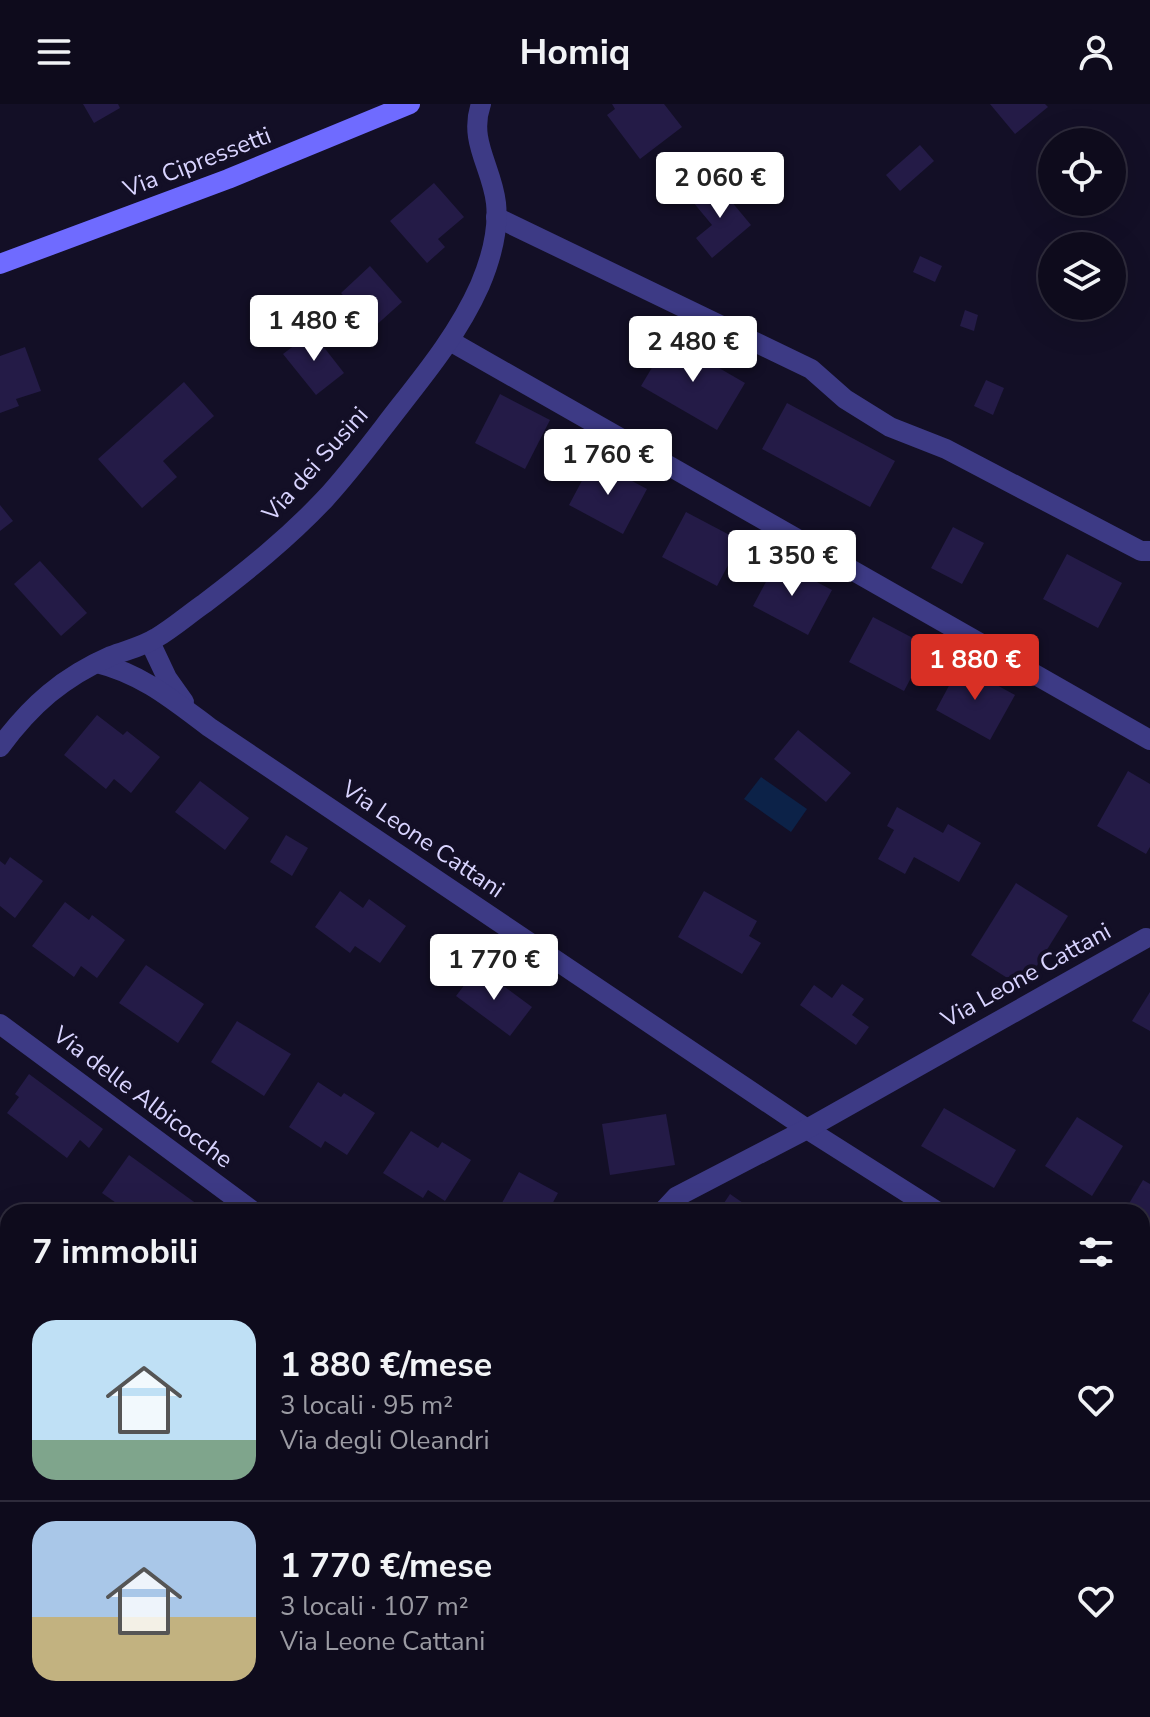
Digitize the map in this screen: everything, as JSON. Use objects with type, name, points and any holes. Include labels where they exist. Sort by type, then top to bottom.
[{"type":"street","name":"Via Cipressetti","points":[[0,264],[214,185],[410,104]]},
{"type":"street","name":"Via dei Susini","points":[[0,747],[19,722],[63,681],[97,663],[150,642],[249,569],[310,515],[366,450],[450,341],[472,303],[488,264],[496,232],[494,194],[477,135],[481,104]]},
{"type":"street","points":[[496,217],[811,369],[845,399],[890,427],[946,449],[1141,551],[1150,551]]},
{"type":"street","points":[[450,341],[1150,740]]},
{"type":"street","name":"Via Leone Cattani","points":[[150,642],[160,667],[174,689],[209,727]]},
{"type":"street","name":"Via Leone Cattani","points":[[97,663],[141,679],[807,1129],[925,1204]]},
{"type":"street","name":"Via Leone Cattani","points":[[669,1204],[676,1197],[807,1129],[1146,938]]},
{"type":"street","name":"Via delle Albicocche","points":[[0,1024],[243,1204]]},
{"type":"water","points":[[761,777],[807,809],[791,832],[744,799]]},
{"type":"building","points":[[83,104],[118,104],[120,108],[94,123]]},
{"type":"building","points":[[612,104],[664,104],[682,127],[640,159],[607,115],[615,109]]},
{"type":"building","points":[[990,104],[1045,104],[1048,107],[1015,134]]},
{"type":"building","points":[[920,145],[934,161],[900,191],[886,175]]},
{"type":"building","points":[[434,183],[464,217],[438,239],[445,247],[427,263],[390,221]]},
{"type":"building","points":[[716,183],[751,225],[712,258],[696,238],[712,225],[693,202]]},
{"type":"building","points":[[920,256],[942,266],[935,282],[913,272]]},
{"type":"building","points":[[370,266],[402,302],[373,328],[341,293]]},
{"type":"building","points":[[965,310],[978,315],[974,331],[960,326]]},
{"type":"building","points":[[312,332],[344,373],[316,395],[283,354]]},
{"type":"building","points":[[669,339],[745,383],[717,430],[641,386]]},
{"type":"building","points":[[25,347],[41,391],[16,399],[19,406],[0,413],[0,356]]},
{"type":"building","points":[[986,380],[1004,388],[993,415],[974,406]]},
{"type":"building","points":[[184,382],[214,416],[163,461],[177,477],[142,508],[98,459]]},
{"type":"building","points":[[500,394],[550,420],[525,469],[475,443]]},
{"type":"building","points":[[787,403],[895,461],[870,507],[762,449]]},
{"type":"building","points":[[593,460],[647,489],[623,534],[569,505]]},
{"type":"building","points":[[0,505],[13,521],[0,531]]},
{"type":"building","points":[[686,512],[741,541],[717,586],[662,557]]},
{"type":"building","points":[[953,527],[984,543],[962,584],[931,568]]},
{"type":"building","points":[[1067,554],[1122,583],[1098,628],[1043,599]]},
{"type":"building","points":[[40,561],[87,613],[61,636],[14,584]]},
{"type":"building","points":[[777,561],[832,590],[808,635],[753,606]]},
{"type":"building","points":[[873,617],[928,646],[904,691],[849,662]]},
{"type":"building","points":[[960,665],[1015,695],[990,740],[936,710]]},
{"type":"building","points":[[97,715],[123,735],[127,731],[160,757],[131,793],[114,779],[106,789],[64,755]]},
{"type":"building","points":[[798,730],[851,773],[826,802],[774,759]]},
{"type":"building","points":[[1128,771],[1150,784],[1150,847],[1146,854],[1097,826]]},
{"type":"building","points":[[200,781],[249,818],[225,850],[175,812]]},
{"type":"building","points":[[897,807],[943,833],[948,824],[981,843],[959,882],[914,857],[905,874],[878,859],[894,830],[887,826]]},
{"type":"building","points":[[286,835],[308,848],[292,876],[270,862]]},
{"type":"building","points":[[10,857],[43,881],[15,918],[0,906],[0,861],[5,865]]},
{"type":"building","points":[[1016,883],[1068,916],[1023,988],[971,955]]},
{"type":"building","points":[[340,891],[363,908],[369,899],[406,926],[380,963],[355,946],[350,953],[315,927]]},
{"type":"building","points":[[704,891],[757,921],[749,936],[761,943],[742,974],[678,937]]},
{"type":"building","points":[[65,902],[89,920],[92,915],[125,940],[97,978],[81,966],[74,977],[32,946]]},
{"type":"building","points":[[146,965],[204,1004],[178,1043],[119,1003]]},
{"type":"building","points":[[478,967],[532,1007],[510,1036],[456,996]]},
{"type":"building","points":[[842,984],[864,999],[852,1015],[869,1027],[856,1045],[800,1005],[814,985],[832,998]]},
{"type":"building","points":[[1150,992],[1150,1031],[1132,1021]]},
{"type":"building","points":[[237,1021],[291,1054],[264,1096],[211,1062]]},
{"type":"building","points":[[29,1074],[103,1129],[89,1148],[80,1140],[67,1158],[7,1113],[19,1097],[15,1094]]},
{"type":"building","points":[[318,1082],[341,1097],[344,1093],[375,1113],[347,1155],[325,1141],[321,1148],[289,1127]]},
{"type":"building","points":[[944,1108],[1016,1150],[994,1188],[921,1146]]},
{"type":"building","points":[[666,1114],[675,1165],[610,1175],[602,1124]]},
{"type":"building","points":[[1077,1117],[1123,1146],[1092,1196],[1045,1166]]},
{"type":"building","points":[[411,1131],[438,1148],[442,1142],[471,1160],[445,1201],[428,1190],[423,1198],[383,1173]]},
{"type":"building","points":[[129,1155],[197,1204],[118,1204],[102,1193]]},
{"type":"building","points":[[519,1172],[558,1193],[552,1204],[501,1204]]},
{"type":"building","points":[[1143,1180],[1150,1184],[1150,1204],[1129,1204]]},
{"type":"building","points":[[730,1194],[744,1204],[723,1204]]}]
